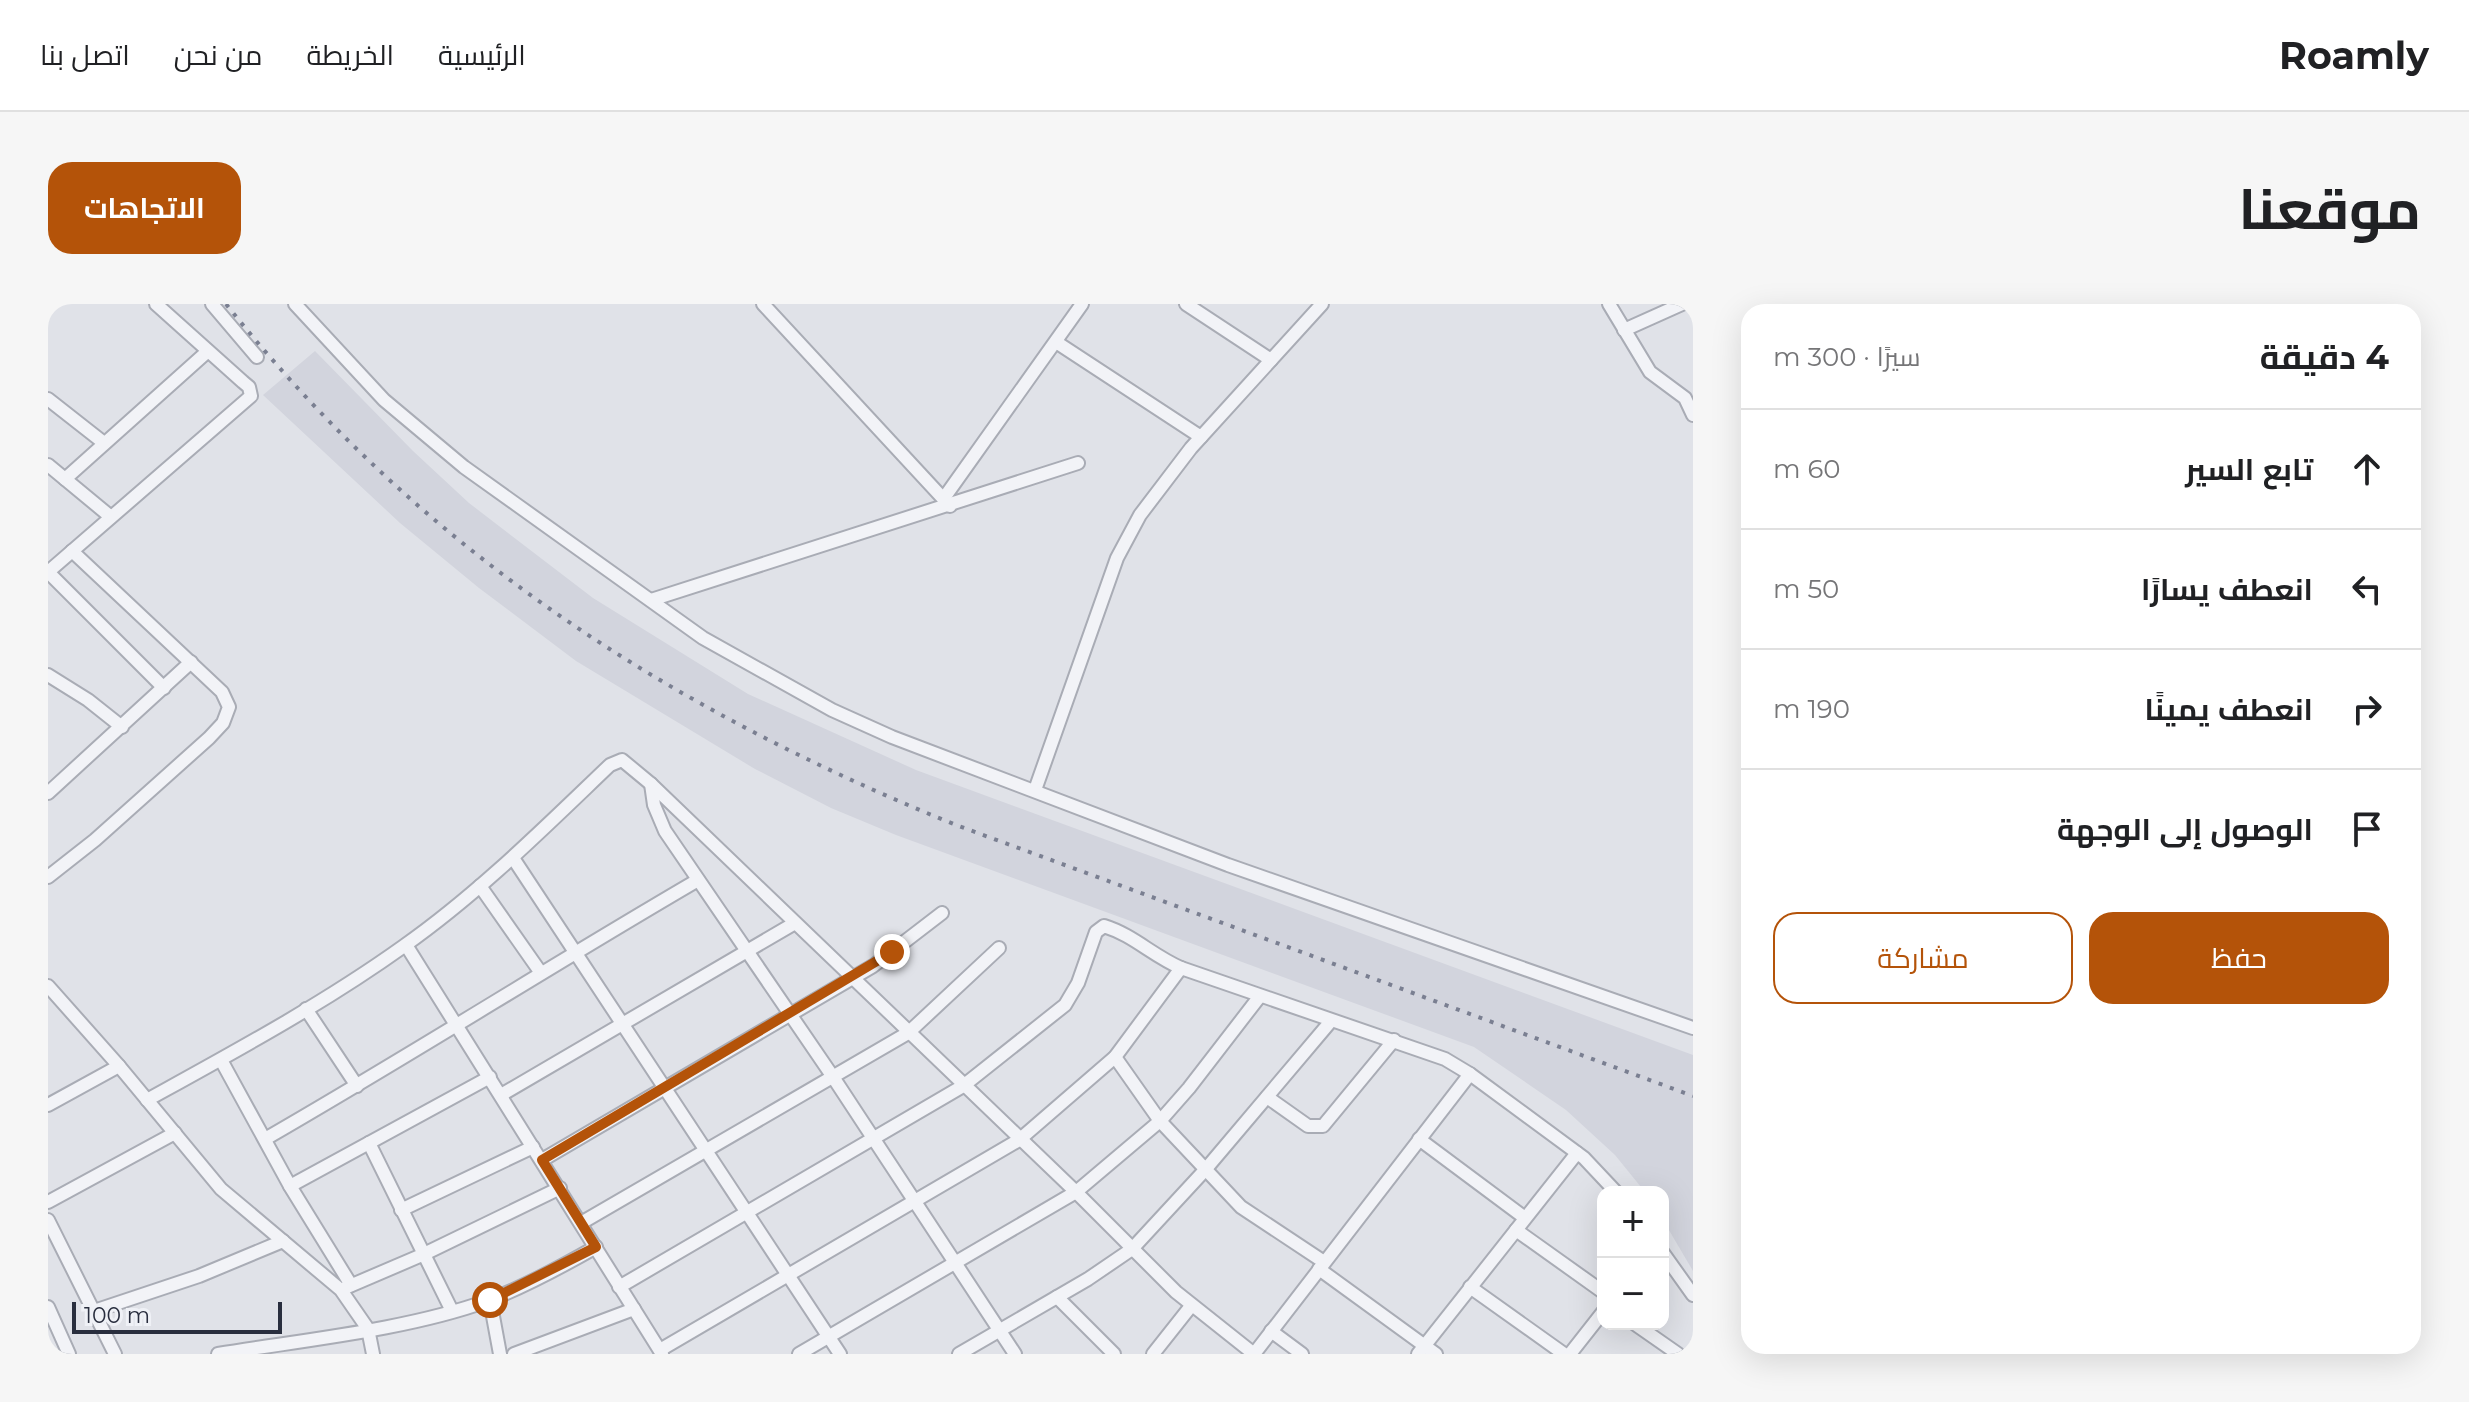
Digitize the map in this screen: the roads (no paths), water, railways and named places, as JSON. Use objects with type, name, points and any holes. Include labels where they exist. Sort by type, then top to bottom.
[{"type":"street","points":[[156,304],[249,387],[251,396],[48,572],[164,688]]},
{"type":"street","points":[[212,304],[257,357]]},
{"type":"street","points":[[295,304],[359,375],[436,446],[721,649],[832,710],[892,737],[1228,865],[1693,1028]]},
{"type":"street","points":[[763,304],[947,502]]},
{"type":"street","points":[[947,502],[1082,304]]},
{"type":"street","points":[[1186,304],[1271,360]]},
{"type":"street","points":[[1035,790],[1117,558],[1140,515],[1201,437],[1322,304]]},
{"type":"street","points":[[1609,304],[1650,372],[1689,396],[1693,415]]},
{"type":"street","points":[[1624,330],[1682,304]]},
{"type":"street","points":[[1056,342],[1201,437]]},
{"type":"street","points":[[65,479],[208,351]]},
{"type":"street","points":[[48,399],[104,443]]},
{"type":"street","points":[[651,600],[947,502],[1078,463]]},
{"type":"street","points":[[48,465],[111,517]]},
{"type":"street","points":[[48,877],[157,786],[223,723],[229,707],[228,699],[191,662],[72,551]]},
{"type":"street","points":[[48,793],[191,662]]},
{"type":"street","points":[[48,675],[88,700],[122,727]]},
{"type":"street","points":[[147,1100],[221,1060],[406,945],[513,858],[616,761],[629,764],[651,784],[1191,1306],[1254,1354],[1470,1074]]},
{"type":"street","points":[[651,784],[659,818],[698,880],[833,1077],[1015,1354]]},
{"type":"street","points":[[513,858],[840,1354]]},
{"type":"street","points":[[265,1139],[698,880]]},
{"type":"street","points":[[480,886],[541,973]]},
{"type":"street","points":[[542,1160],[852,978],[942,913]]},
{"type":"street","points":[[501,1095],[795,923]]},
{"type":"street","points":[[619,1287],[963,1086],[1065,1005],[1078,983],[1100,928],[1104,926],[1124,933],[1148,952],[1181,968],[1431,1053],[1470,1074],[1577,1153],[1610,1186]]},
{"type":"street","points":[[406,945],[661,1352],[788,1274],[1019,1140],[1115,1057],[1181,968]]},
{"type":"street","points":[[581,1223],[908,1033],[999,948]]},
{"type":"street","points":[[48,986],[53,1001],[119,1066],[221,1189],[283,1241],[346,1287]]},
{"type":"street","points":[[799,1354],[1076,1192],[1160,1121],[1260,996]]},
{"type":"street","points":[[306,1009],[357,1086]]},
{"type":"street","points":[[959,1354],[1132,1249],[1205,1170],[1331,1021]]},
{"type":"street","points":[[1267,1097],[1308,1126],[1323,1126],[1394,1040]]},
{"type":"street","points":[[1115,1057],[1160,1121],[1241,1207],[1322,1266],[1421,1350],[1436,1354]]},
{"type":"street","points":[[221,1060],[368,1329],[373,1354]]},
{"type":"street","points":[[48,1105],[119,1066]]},
{"type":"street","points":[[290,1186],[490,1077]]},
{"type":"street","points":[[48,1202],[175,1133]]},
{"type":"street","points":[[1419,1139],[1525,1218]]},
{"type":"street","points":[[369,1143],[452,1311]]},
{"type":"street","points":[[401,1210],[533,1147]]},
{"type":"street","points":[[1421,1350],[1577,1153]]},
{"type":"street","points":[[346,1287],[422,1255],[560,1188]]},
{"type":"street","points":[[48,1220],[115,1354]]},
{"type":"street","points":[[1516,1230],[1597,1288]]},
{"type":"street","points":[[94,1311],[199,1276],[283,1241]]},
{"type":"street","points":[[218,1354],[368,1329],[452,1311],[490,1300],[596,1247]]},
{"type":"street","points":[[1667,1258],[1693,1295]]},
{"type":"street","points":[[1470,1287],[1567,1354],[1597,1319]]},
{"type":"street","points":[[1057,1297],[1114,1354]]},
{"type":"street","points":[[490,1300],[500,1354]]},
{"type":"street","points":[[1153,1354],[1191,1306]]},
{"type":"street","points":[[48,1307],[69,1354]]},
{"type":"street","points":[[514,1354],[634,1309]]},
{"type":"street","points":[[1644,1330],[1678,1354]]},
{"type":"street","points":[[1271,1331],[1302,1354]]},
{"type":"railway","points":[[226,304],[302,393],[382,473],[467,547],[556,613],[650,674],[748,729],[850,779],[956,825],[1693,1096]]}]
